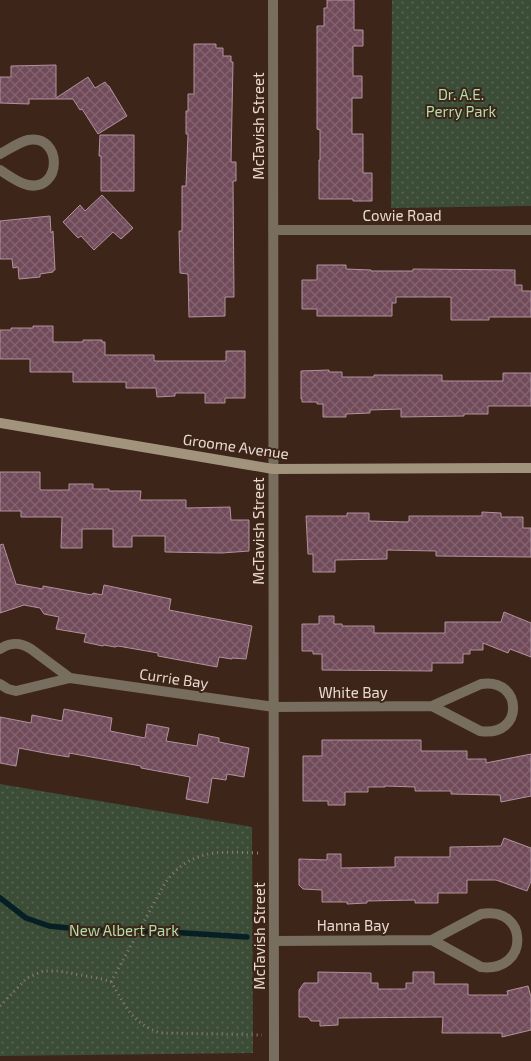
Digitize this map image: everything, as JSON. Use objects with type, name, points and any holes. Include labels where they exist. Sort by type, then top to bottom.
[{"type":"street","name":"McTavish Street","points":[[273,0],[274,1061]]},
{"type":"street","points":[[0,154],[28,140],[36,140],[49,148],[55,162],[49,177],[36,185],[28,185],[0,170]]},
{"type":"street","name":"Cowie Road","points":[[273,230],[531,230]]},
{"type":"street","name":"Groome Avenue","points":[[0,423],[273,469],[531,468]]},
{"type":"street","name":"Currie Bay","points":[[0,649],[16,643],[24,645],[31,648],[70,678]]},
{"type":"street","name":"Currie Bay","points":[[0,684],[8,689],[16,690],[70,678],[274,707]]},
{"type":"street","name":"White Bay","points":[[274,707],[432,706],[489,682],[496,684],[509,693],[514,708],[512,716],[503,728],[496,732],[488,733],[480,731],[432,706]]},
{"type":"street","name":"Hanna Bay","points":[[274,940],[432,940],[481,914],[489,912],[498,913],[506,917],[512,923],[518,940],[512,956],[506,962],[498,967],[490,968],[481,967],[432,940]]},
{"type":"path","points":[[112,982],[165,883],[180,866],[192,859],[212,853],[274,853]]},
{"type":"path","points":[[0,1006],[27,978],[43,971],[58,971],[112,982],[124,1005],[134,1018],[147,1028],[160,1033],[256,1034],[274,1036]]},
{"type":"green space","name":"Dr. A.E. Perry Park","points":[[392,0],[531,0],[531,206],[391,208]]},
{"type":"green space","name":"New Albert Park","points":[[0,784],[252,827],[253,1053],[0,1056]]},
{"type":"building","points":[[327,0],[354,0],[354,30],[363,30],[363,46],[353,46],[353,76],[362,76],[362,98],[352,98],[352,134],[363,134],[363,173],[372,173],[372,201],[319,199],[320,130],[317,129],[317,26],[324,26],[324,8],[327,8]]},
{"type":"building","points":[[194,44],[216,44],[216,48],[223,48],[223,56],[231,56],[231,62],[233,62],[231,162],[236,162],[236,181],[233,181],[234,297],[225,297],[225,316],[189,317],[188,274],[180,273],[179,231],[182,231],[182,186],[186,186],[188,134],[186,134],[186,111],[188,111],[188,94],[194,94]]},
{"type":"building","points":[[56,65],[56,98],[88,77],[95,88],[105,82],[109,86],[127,116],[98,134],[82,109],[80,110],[73,99],[29,99],[29,104],[0,103],[0,77],[11,77],[11,66]]},
{"type":"building","points":[[100,135],[134,135],[134,191],[101,191]]},
{"type":"building","points":[[102,195],[133,228],[121,239],[113,232],[94,250],[81,236],[78,238],[63,222],[80,205],[85,211]]},
{"type":"building","points":[[50,216],[51,233],[53,231],[55,270],[40,274],[40,277],[19,279],[18,267],[13,268],[12,259],[0,259],[0,221]]},
{"type":"building","points":[[317,265],[346,265],[346,269],[371,271],[413,271],[413,269],[515,270],[515,285],[522,285],[522,291],[531,291],[531,317],[489,317],[489,320],[451,320],[451,297],[396,297],[396,303],[392,303],[392,316],[317,316],[317,309],[302,309],[302,280],[317,280]]},
{"type":"building","points":[[33,326],[53,326],[53,342],[102,340],[102,342],[105,342],[105,355],[154,355],[154,361],[226,361],[226,351],[245,351],[245,398],[225,398],[225,403],[205,403],[205,393],[175,393],[175,396],[157,397],[156,388],[126,388],[126,382],[73,382],[73,372],[30,372],[30,359],[0,359],[0,330],[33,328]]},
{"type":"building","points":[[329,370],[329,372],[342,372],[342,377],[442,375],[442,381],[503,381],[503,373],[531,373],[531,406],[488,406],[488,414],[464,414],[464,416],[401,417],[401,409],[370,410],[370,413],[346,414],[346,417],[323,417],[323,404],[302,402],[301,371]]},
{"type":"building","points":[[0,472],[40,472],[41,490],[69,490],[69,484],[93,484],[93,489],[141,491],[140,500],[186,500],[186,508],[230,507],[231,520],[249,520],[249,551],[222,553],[165,552],[165,536],[132,536],[132,547],[113,547],[113,529],[82,529],[82,548],[61,548],[62,517],[21,517],[21,511],[0,511]]},
{"type":"building","points":[[482,512],[501,513],[501,517],[523,517],[523,528],[531,528],[531,557],[436,556],[436,551],[387,550],[387,559],[335,560],[335,572],[313,572],[313,554],[308,554],[306,516],[347,516],[347,513],[369,513],[369,521],[407,522],[409,521],[409,516],[482,516]]},
{"type":"building","points":[[3,544],[16,584],[43,589],[43,586],[92,595],[93,593],[102,595],[104,585],[171,599],[169,610],[252,626],[246,659],[219,657],[217,667],[158,656],[158,653],[118,646],[103,646],[84,642],[86,634],[56,629],[59,617],[44,614],[40,608],[24,605],[0,613],[0,545]]},
{"type":"building","points":[[504,612],[531,623],[531,657],[510,649],[508,653],[483,643],[483,650],[470,650],[470,654],[463,654],[463,663],[432,663],[432,671],[322,670],[322,654],[313,654],[313,651],[302,651],[302,624],[319,624],[319,616],[334,616],[334,624],[342,624],[342,626],[374,626],[374,633],[445,633],[445,622],[501,622]]},
{"type":"building","points":[[64,709],[112,718],[110,731],[145,738],[147,724],[169,728],[166,741],[197,746],[199,734],[219,738],[219,742],[249,748],[244,777],[227,774],[226,780],[212,778],[208,803],[186,799],[190,777],[141,768],[141,766],[69,753],[69,757],[19,748],[16,766],[0,763],[0,717],[31,723],[32,715],[62,721]]},
{"type":"building","points":[[322,740],[421,740],[421,751],[467,751],[467,759],[486,759],[486,763],[531,754],[531,796],[501,802],[500,795],[451,794],[451,791],[415,791],[415,787],[385,786],[368,787],[368,792],[345,792],[345,805],[328,805],[328,801],[303,801],[303,756],[322,756]]},
{"type":"building","points":[[504,838],[531,848],[531,881],[527,891],[496,880],[467,880],[467,893],[438,893],[438,903],[415,903],[415,900],[367,901],[367,903],[347,904],[347,902],[322,902],[322,890],[303,889],[299,885],[299,859],[327,860],[327,854],[341,854],[341,868],[395,867],[395,857],[450,857],[450,847],[501,846]]},
{"type":"building","points":[[318,972],[371,973],[371,983],[378,983],[378,989],[406,989],[406,983],[413,983],[413,972],[434,972],[434,984],[468,984],[468,995],[508,995],[507,991],[528,986],[531,997],[531,1030],[502,1037],[502,1033],[442,1033],[443,1017],[338,1018],[338,1025],[320,1026],[320,1021],[311,1021],[308,1017],[299,1017],[299,990],[304,983],[318,983]]},
{"type":"waterway","points":[[0,898],[26,918],[49,926],[88,930],[169,932],[247,937]]}]
